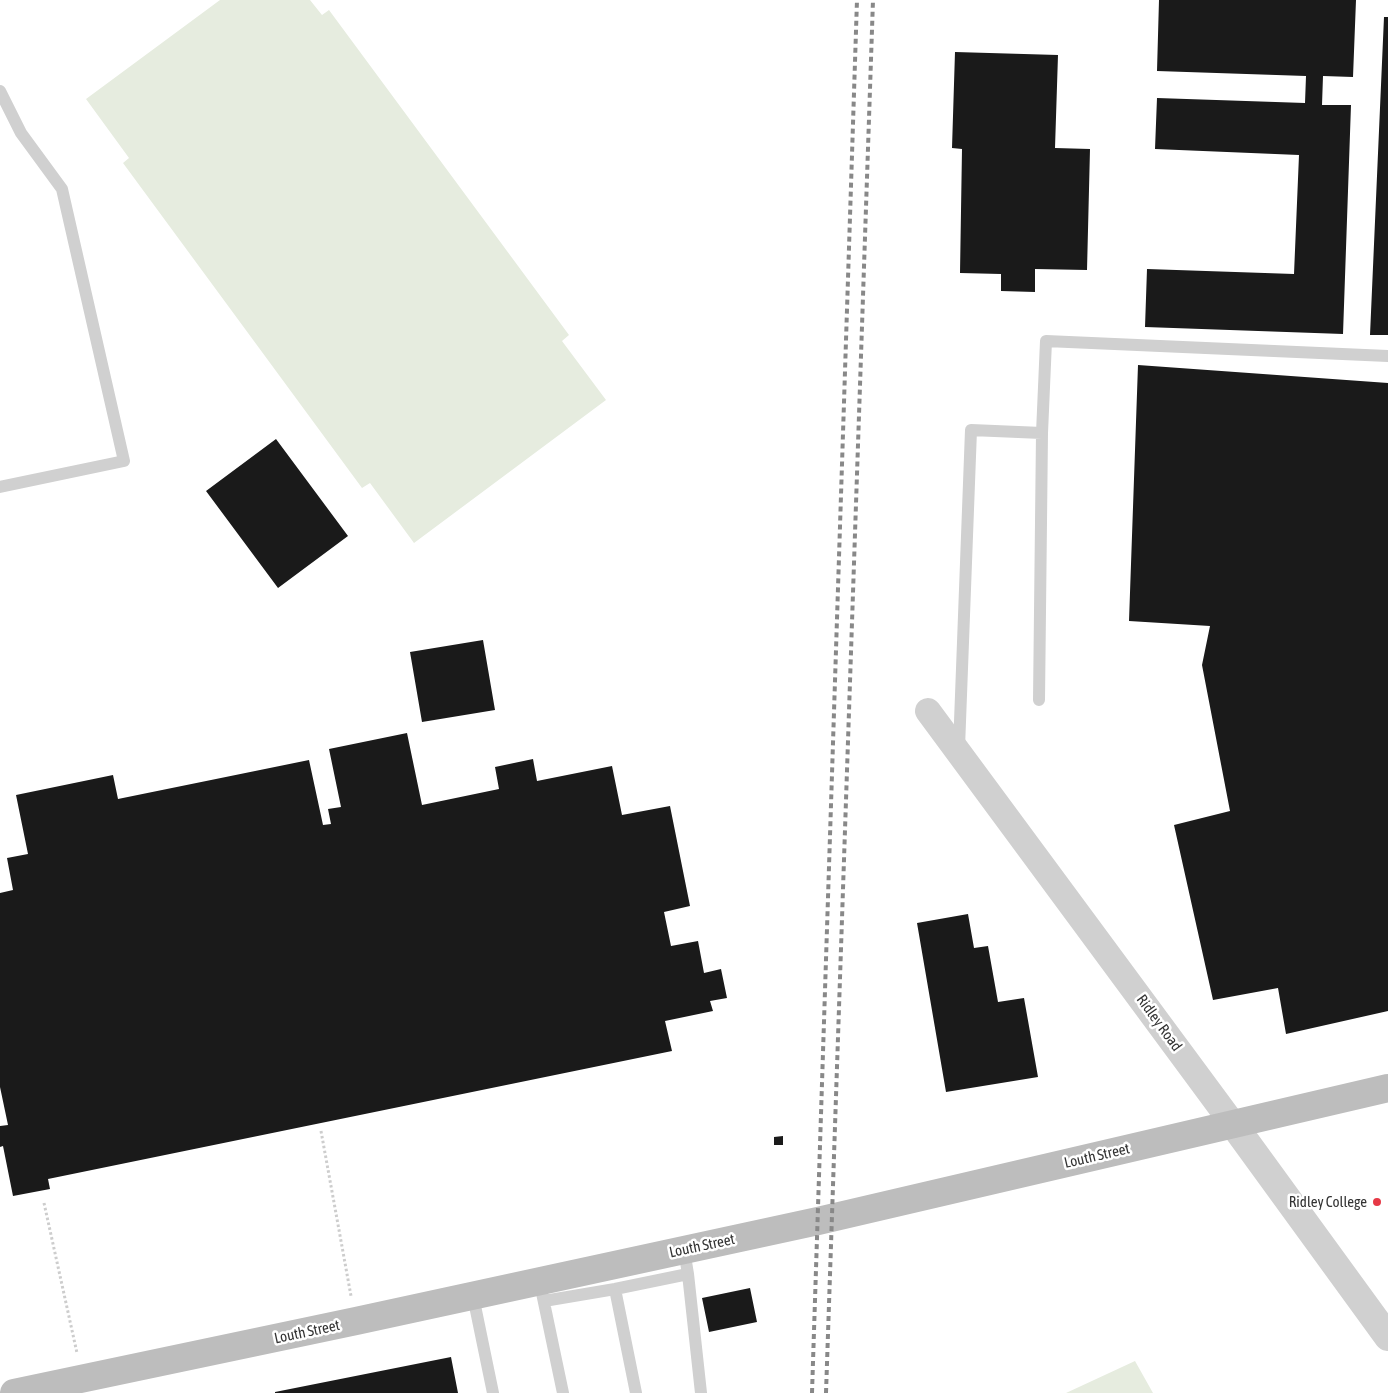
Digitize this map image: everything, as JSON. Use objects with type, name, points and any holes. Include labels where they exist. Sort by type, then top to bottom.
[{"type":"main road","name":"Louth Street","points":[[14,1393],[473,1296],[541,1291],[686,1262],[839,1216],[1388,1088]]},
{"type":"street","name":"Ridley Road","points":[[928,710],[1388,1337]]},
{"type":"lane","points":[[0,91],[21,133],[62,189],[124,462],[0,487]]},
{"type":"lane","points":[[1039,700],[1042,433],[1046,341],[1388,356]]},
{"type":"lane","points":[[958,752],[971,430],[1042,433]]},
{"type":"lane","points":[[563,1393],[541,1291],[615,1289],[686,1262],[701,1393]]},
{"type":"lane","points":[[615,1289],[636,1393]]},
{"type":"lane","points":[[473,1296],[493,1393]]},
{"type":"path","points":[[321,1132],[356,1321]]},
{"type":"path","points":[[44,1203],[83,1379]]},
{"type":"shaded area","points":[[220,0],[310,0],[322,15],[329,10],[569,335],[562,341],[606,400],[414,543],[370,483],[362,488],[123,163],[129,158],[86,99]]},
{"type":"shaded area","points":[[1135,1361],[1153,1393],[1066,1393]]},
{"type":"building","points":[[1159,0],[1356,0],[1353,77],[1323,76],[1322,105],[1351,105],[1343,334],[1145,327],[1147,269],[1294,274],[1299,155],[1155,149],[1157,98],[1305,103],[1306,76],[1157,71]]},
{"type":"building","points":[[1384,17],[1388,17],[1388,335],[1370,335]]},
{"type":"building","points":[[955,52],[1058,55],[1055,148],[1090,149],[1087,270],[1035,269],[1035,292],[1001,291],[1001,274],[960,273],[962,149],[952,148]]},
{"type":"building","points":[[1138,365],[1388,383],[1388,1011],[1286,1034],[1278,988],[1213,1000],[1174,825],[1230,811],[1202,665],[1210,626],[1129,621]]},
{"type":"building","points":[[276,439],[348,536],[278,588],[206,491]]},
{"type":"building","points":[[483,640],[495,710],[422,722],[410,652]]},
{"type":"building","points":[[407,733],[422,805],[499,789],[495,767],[533,759],[537,781],[612,766],[622,815],[670,806],[690,906],[664,912],[671,946],[698,941],[704,973],[721,969],[727,998],[710,1001],[713,1011],[665,1021],[672,1051],[48,1179],[50,1189],[13,1196],[3,1146],[0,1147],[0,1126],[8,1125],[0,1087],[0,893],[13,890],[7,858],[28,854],[16,795],[113,775],[118,799],[309,760],[323,825],[331,824],[328,809],[341,807],[329,749]]},
{"type":"building","points":[[968,914],[974,948],[988,946],[998,1002],[1024,998],[1038,1077],[946,1092],[917,923]]},
{"type":"building","points":[[783,1136],[783,1145],[774,1145],[774,1137]]},
{"type":"building","points":[[750,1288],[757,1322],[709,1332],[702,1298]]},
{"type":"building","points":[[451,1357],[458,1393],[275,1393],[275,1392]]},
{"type":"railway","points":[[812,1393],[857,0]]},
{"type":"railway","points":[[826,1393],[873,0]]},
{"type":"place","name":"Ridley College","points":[[1377,1202]]}]
